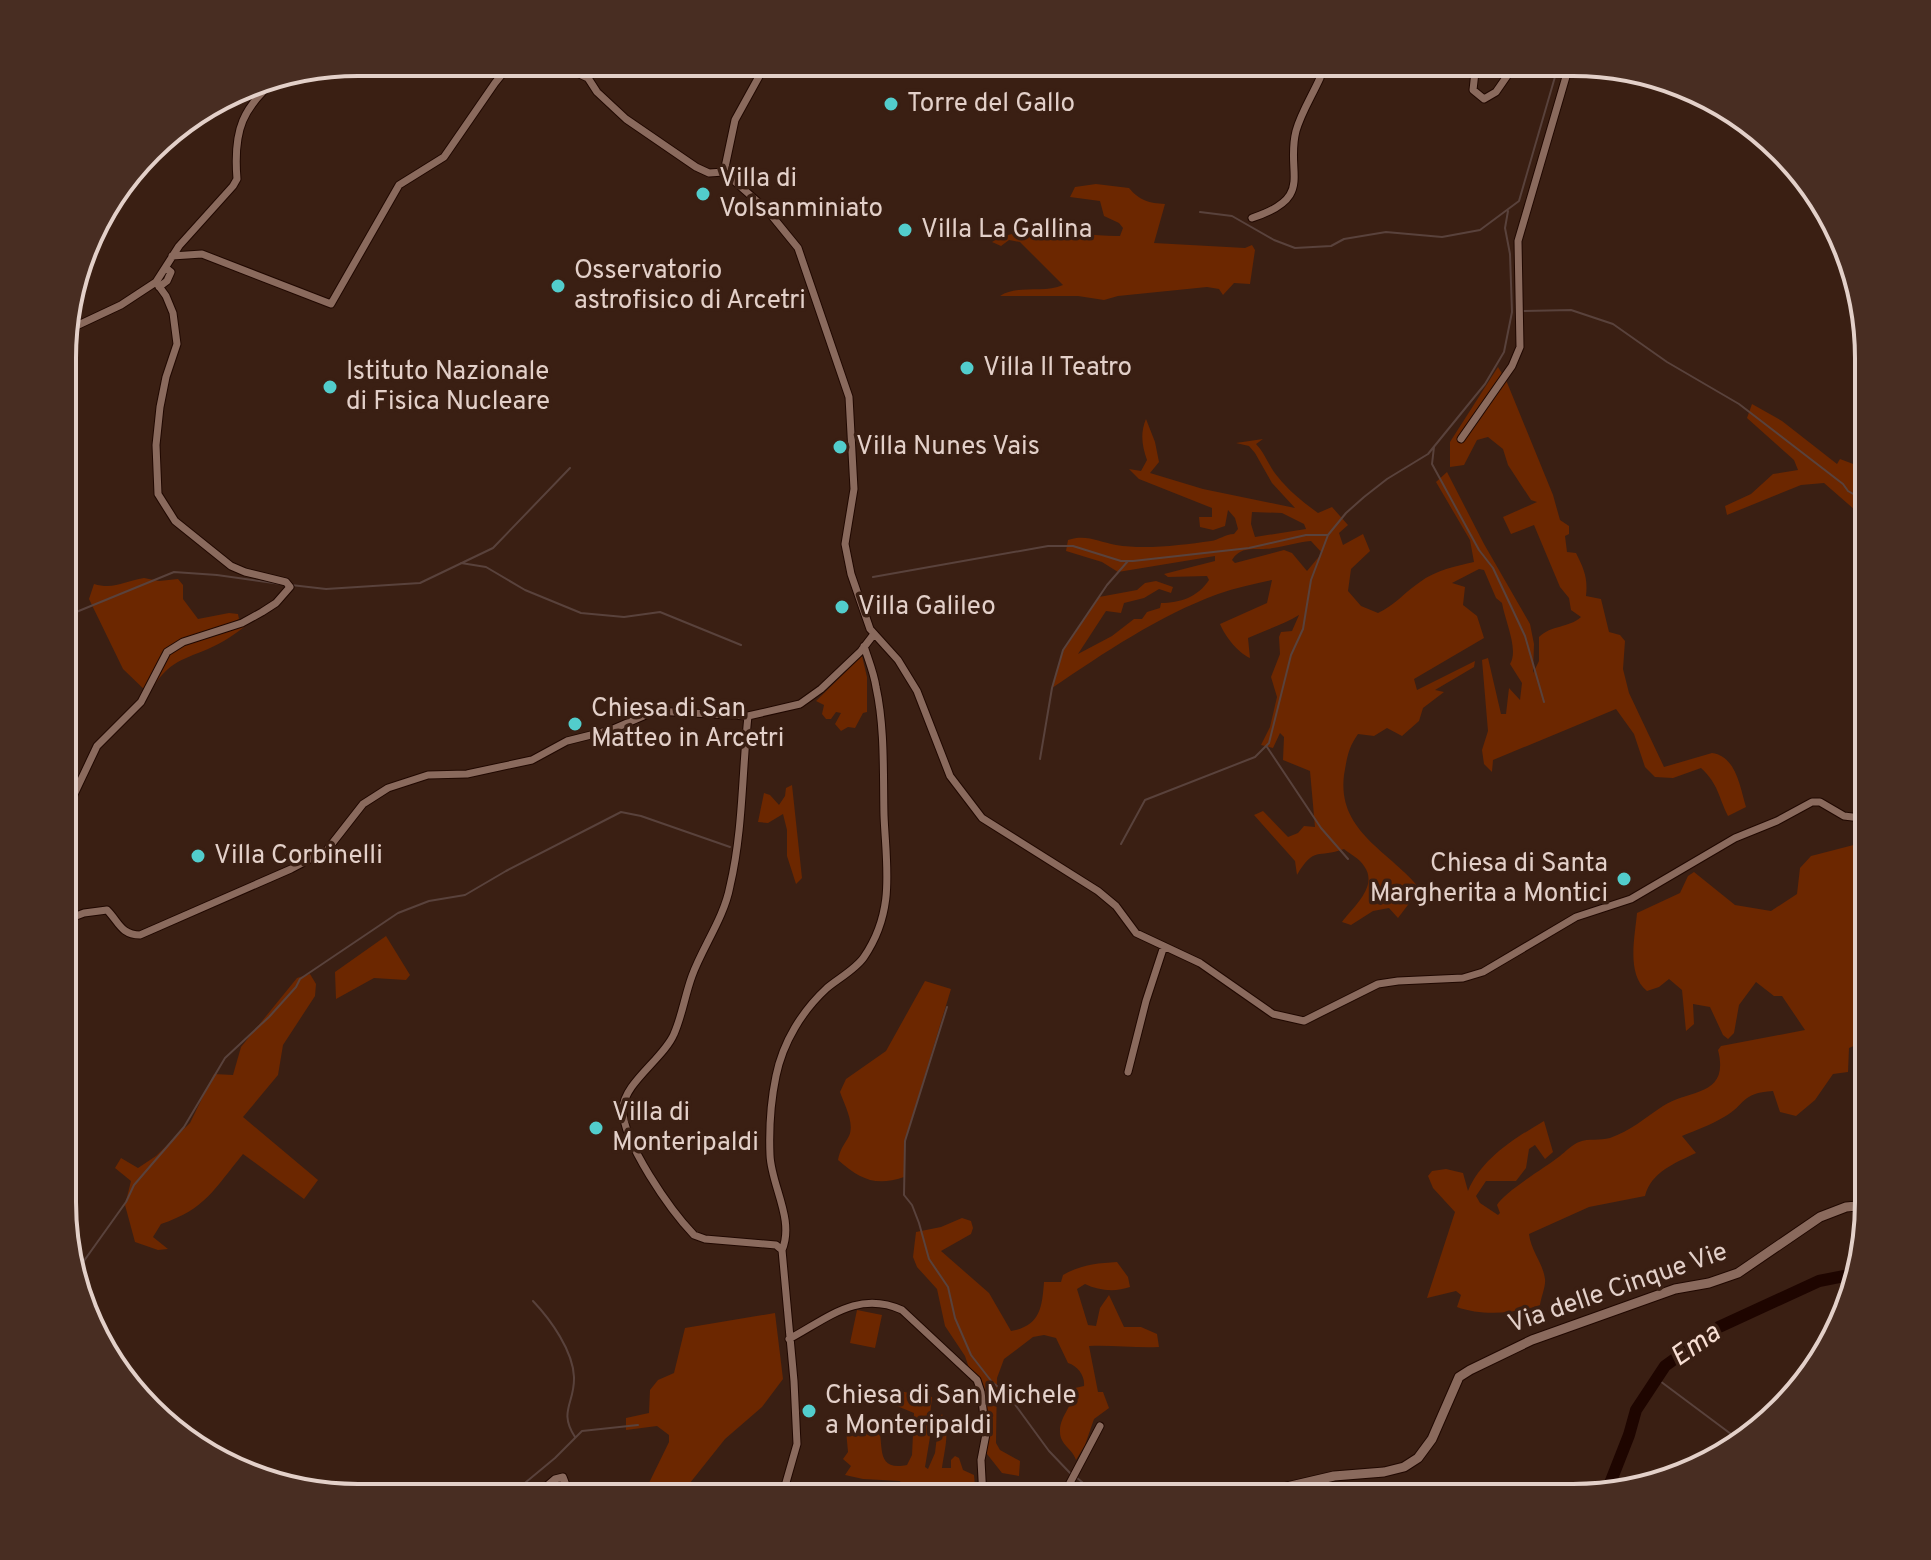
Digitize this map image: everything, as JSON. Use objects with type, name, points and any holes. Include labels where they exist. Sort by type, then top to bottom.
[{"type":"street","points":[[172,256],[202,254],[331,304],[399,185],[444,157],[501,76]]},
{"type":"street","points":[[584,76],[626,119],[709,173],[724,172],[767,210],[798,248],[849,397],[854,489],[845,544],[851,574],[870,629],[898,660],[910,679],[950,776],[982,818],[1098,891],[1116,906],[1136,933],[1222,976],[1238,992],[1273,1014],[1304,1021],[1378,984],[1463,978],[1483,972],[1576,917],[1631,899],[1735,838],[1812,802],[1820,802],[1844,816],[1854,817]]},
{"type":"street","points":[[724,172],[735,120],[759,76]]},
{"type":"street","points":[[1252,218],[1283,201],[1295,183],[1295,135],[1320,77]]},
{"type":"street","points":[[1474,77],[1473,90],[1484,99],[1496,92],[1506,77]]},
{"type":"street","points":[[1461,439],[1512,366],[1520,347],[1518,241],[1566,77]]},
{"type":"street","points":[[78,325],[157,284],[172,256],[237,179],[236,147],[244,114],[265,92]]},
{"type":"street","points":[[76,789],[97,746],[141,702],[167,652],[183,642],[252,617],[276,603],[290,587],[286,582],[231,566],[175,521],[158,494],[156,445],[160,407],[177,344],[173,313],[157,284]]},
{"type":"street","points":[[77,916],[107,910],[122,931],[140,935],[291,869],[327,850],[363,804],[388,788],[407,781],[428,775],[453,776],[486,771],[532,760],[567,741],[611,730],[662,710],[748,716],[800,704],[821,689],[874,634]]},
{"type":"street","points":[[786,1483],[797,1444],[782,1250],[786,1242],[782,1205],[773,1178],[770,1155],[773,1087],[781,1054],[794,1027],[825,990],[862,961],[874,942],[884,915],[888,857],[883,757],[877,688],[864,646]]},
{"type":"street","points":[[748,716],[741,805],[728,895],[691,977],[675,1033],[625,1096],[622,1112],[647,1171],[694,1235],[705,1239],[776,1245],[782,1250]]},
{"type":"street","points":[[1128,1072],[1164,946]]},
{"type":"street","name":"Via delle Cinque Vie","points":[[1301,1484],[1404,1467],[1418,1458],[1432,1439],[1459,1377],[1470,1370],[1543,1336],[1675,1289],[1709,1283],[1738,1273],[1820,1217],[1854,1206]]},
{"type":"street","points":[[789,1339],[853,1305],[873,1301],[902,1310],[977,1380],[986,1434],[981,1460],[982,1484]]},
{"type":"street","points":[[1070,1484],[1100,1426]]},
{"type":"street","points":[[550,1483],[563,1477],[565,1483]]},
{"type":"shaded area","points":[[1096,184],[1129,188],[1145,200],[1165,204],[1154,243],[1245,248],[1252,245],[1255,250],[1250,284],[1234,283],[1223,295],[1219,289],[1207,287],[1104,300],[1078,296],[1000,296],[1015,290],[1063,285],[1020,242],[1009,240],[1001,246],[992,242],[1005,236],[1037,232],[1120,236],[1123,228],[1104,216],[1100,201],[1070,197],[1075,187]]},
{"type":"shaded area","points":[[1498,367],[1553,495],[1560,520],[1569,526],[1569,534],[1565,536],[1567,552],[1576,553],[1581,564],[1586,579],[1586,596],[1601,599],[1609,632],[1620,635],[1625,641],[1623,669],[1629,693],[1664,767],[1712,753],[1720,755],[1736,774],[1746,807],[1728,816],[1715,785],[1701,768],[1673,778],[1655,777],[1645,767],[1634,734],[1616,709],[1493,760],[1492,772],[1484,764],[1482,750],[1488,731],[1482,660],[1488,658],[1501,714],[1506,714],[1509,688],[1520,700],[1522,683],[1510,664],[1512,643],[1502,603],[1496,598],[1484,570],[1479,569],[1452,583],[1465,587],[1463,605],[1477,616],[1484,638],[1414,679],[1417,690],[1475,661],[1474,667],[1435,690],[1444,692],[1423,708],[1419,721],[1402,736],[1387,728],[1374,736],[1358,734],[1350,749],[1344,775],[1344,795],[1349,812],[1368,839],[1420,889],[1398,918],[1389,908],[1373,911],[1351,925],[1342,922],[1367,889],[1368,874],[1362,863],[1344,849],[1313,856],[1297,875],[1295,861],[1254,815],[1263,811],[1288,837],[1304,826],[1315,827],[1310,771],[1283,760],[1284,737],[1280,733],[1273,748],[1261,745],[1270,727],[1277,697],[1271,677],[1280,654],[1279,637],[1281,632],[1292,631],[1299,615],[1248,638],[1250,658],[1232,644],[1220,624],[1267,603],[1272,580],[1231,590],[1153,624],[1052,688],[1063,650],[1099,597],[1137,590],[1145,583],[1156,581],[1173,587],[1171,593],[1159,589],[1144,598],[1124,603],[1121,613],[1106,611],[1078,654],[1112,636],[1134,619],[1142,619],[1147,612],[1160,608],[1161,603],[1194,595],[1209,580],[1207,576],[1168,577],[1164,574],[1215,561],[1215,556],[1118,572],[1102,562],[1066,551],[1068,540],[1087,538],[1116,545],[1164,546],[1214,540],[1234,534],[1238,529],[1235,518],[1228,510],[1225,526],[1213,530],[1200,527],[1199,517],[1212,517],[1212,508],[1139,479],[1129,469],[1141,471],[1147,460],[1142,440],[1146,419],[1159,462],[1150,473],[1203,489],[1295,508],[1272,483],[1249,446],[1236,443],[1263,439],[1256,444],[1287,487],[1318,513],[1332,507],[1348,525],[1339,533],[1343,545],[1363,534],[1370,551],[1351,569],[1348,591],[1361,606],[1378,613],[1433,574],[1474,562],[1470,540],[1436,482],[1447,472],[1530,624],[1534,644],[1533,673],[1539,661],[1539,637],[1581,617],[1571,610],[1569,598],[1560,587],[1534,525],[1511,534],[1503,517],[1537,502],[1531,500],[1508,465],[1503,449],[1488,437],[1477,440],[1464,465],[1450,467],[1450,442]],"holes":[[[1252,512],[1282,513],[1304,524],[1306,529],[1255,537],[1251,524]],[[1311,541],[1322,553],[1307,571],[1292,553],[1284,550],[1235,563],[1232,560],[1245,550]]]},
{"type":"shaded area","points":[[1752,404],[1782,421],[1837,464],[1840,459],[1855,465],[1855,510],[1824,483],[1801,485],[1727,515],[1725,506],[1751,494],[1773,474],[1798,470],[1794,460],[1747,418]]},
{"type":"shaded area","points":[[144,578],[159,581],[178,579],[183,585],[183,599],[198,619],[238,614],[239,619],[213,633],[247,625],[218,644],[174,665],[161,676],[149,694],[123,669],[89,599],[94,584],[114,586]]},
{"type":"shaded area","points":[[862,656],[867,677],[867,712],[863,713],[855,728],[848,727],[841,731],[835,724],[841,713],[836,712],[831,719],[826,719],[822,714],[824,705],[816,701]]},
{"type":"shaded area","points":[[792,785],[802,878],[796,884],[787,856],[787,830],[783,814],[768,823],[758,822],[764,793],[779,805],[786,788]]},
{"type":"shaded area","points":[[1854,845],[1854,1046],[1849,1048],[1848,1072],[1833,1074],[1815,1100],[1796,1116],[1780,1112],[1773,1091],[1749,1097],[1731,1113],[1682,1136],[1696,1153],[1658,1174],[1645,1196],[1589,1207],[1529,1234],[1545,1279],[1540,1305],[1487,1313],[1457,1307],[1461,1295],[1456,1291],[1427,1298],[1455,1212],[1433,1188],[1428,1176],[1432,1171],[1446,1169],[1463,1173],[1468,1191],[1490,1159],[1544,1121],[1553,1152],[1545,1159],[1535,1145],[1529,1149],[1526,1168],[1516,1181],[1486,1181],[1476,1196],[1480,1203],[1498,1215],[1497,1205],[1508,1193],[1574,1144],[1617,1135],[1663,1106],[1713,1084],[1718,1076],[1718,1050],[1721,1046],[1805,1030],[1782,996],[1774,996],[1756,982],[1739,1005],[1734,1033],[1728,1039],[1710,1007],[1693,1004],[1694,1024],[1686,1031],[1682,990],[1669,979],[1647,991],[1636,975],[1633,955],[1637,913],[1680,893],[1688,876],[1694,872],[1735,905],[1771,911],[1797,894],[1800,868],[1811,856]]},
{"type":"shaded area","points":[[386,936],[410,975],[406,980],[374,978],[336,999],[335,972]]},
{"type":"shaded area","points":[[310,974],[316,984],[315,996],[283,1045],[278,1075],[243,1117],[318,1180],[304,1199],[243,1154],[199,1204],[189,1212],[161,1224],[153,1237],[168,1249],[158,1250],[135,1242],[125,1205],[131,1181],[115,1168],[121,1158],[138,1168],[156,1156],[190,1123],[214,1074],[233,1075],[241,1047],[297,978]]},
{"type":"shaded area","points":[[925,981],[951,989],[905,1141],[904,1177],[885,1181],[868,1179],[838,1160],[851,1125],[840,1092],[846,1079],[886,1051]]},
{"type":"shaded area","points":[[962,1218],[971,1221],[971,1234],[941,1251],[989,1293],[1011,1331],[1021,1329],[1034,1320],[1042,1300],[1044,1282],[1061,1282],[1063,1275],[1083,1267],[1117,1262],[1128,1277],[1130,1287],[1108,1290],[1085,1284],[1077,1289],[1088,1325],[1096,1326],[1100,1308],[1109,1295],[1124,1327],[1141,1327],[1157,1334],[1159,1347],[1089,1346],[1098,1392],[1103,1392],[1109,1408],[1094,1419],[1076,1460],[1062,1440],[1060,1426],[1075,1388],[1084,1386],[1082,1375],[1068,1363],[1056,1338],[1044,1335],[1033,1337],[1004,1359],[997,1378],[996,1443],[1000,1450],[1020,1461],[1019,1476],[1002,1473],[987,1454],[982,1441],[983,1428],[975,1386],[965,1356],[945,1326],[937,1289],[917,1267],[913,1257],[916,1232],[941,1227]]},
{"type":"shaded area","points":[[857,1310],[882,1315],[875,1348],[850,1343]]},
{"type":"shaded area","points":[[775,1313],[783,1379],[762,1407],[725,1439],[690,1483],[649,1483],[669,1442],[669,1435],[657,1426],[626,1430],[626,1418],[649,1413],[650,1390],[658,1380],[674,1373],[685,1328]]},
{"type":"shaded area","points":[[890,1392],[932,1397],[930,1415],[935,1416],[936,1428],[931,1431],[925,1467],[928,1469],[935,1453],[942,1414],[946,1433],[942,1468],[951,1468],[951,1460],[955,1456],[959,1458],[963,1470],[974,1475],[975,1484],[901,1483],[845,1475],[851,1466],[843,1459],[848,1452],[846,1430],[858,1421],[876,1421],[884,1459],[896,1466],[907,1465],[912,1455],[914,1413],[892,1404],[886,1396]]},
{"type":"waterway","points":[[1200,212],[1232,216],[1295,248],[1331,246],[1344,239],[1386,232],[1442,237],[1480,230],[1519,201],[1555,77]]},
{"type":"waterway","points":[[1121,844],[1145,800],[1255,757],[1269,743],[1291,655],[1303,629],[1311,580],[1328,535],[1364,497],[1428,454],[1485,384],[1504,352],[1512,312],[1510,254],[1505,228],[1508,211]]},
{"type":"waterway","points":[[1523,311],[1571,310],[1613,324],[1667,362],[1739,404],[1855,495]]},
{"type":"waterway","points":[[1434,447],[1432,464],[1479,550],[1493,568],[1525,636],[1544,702]]},
{"type":"waterway","points":[[291,585],[326,589],[420,583],[493,548],[570,468]]},
{"type":"waterway","points":[[873,577],[1048,546],[1073,546],[1121,561],[1133,561],[1249,548],[1306,535],[1327,535]]},
{"type":"waterway","points":[[1040,759],[1052,688],[1063,650],[1107,585],[1128,561]]},
{"type":"waterway","points":[[461,563],[486,567],[525,590],[581,613],[624,617],[660,612],[741,645]]},
{"type":"waterway","points":[[76,612],[174,572],[281,584]]},
{"type":"waterway","points":[[1267,747],[1321,828],[1348,859]]},
{"type":"waterway","points":[[83,1263],[126,1202],[134,1185],[184,1127],[225,1058],[269,1017],[300,979],[398,913],[429,901],[465,895],[621,812],[730,847]]},
{"type":"waterway","points":[[947,1007],[905,1141],[904,1195],[912,1205],[929,1259],[948,1287],[955,1318],[971,1355],[992,1382],[1008,1395],[1049,1451],[1071,1474]]},
{"type":"waterway","name":"Ema","points":[[1611,1482],[1636,1410],[1665,1366],[1719,1327],[1819,1281],[1845,1276]]},
{"type":"waterway","points":[[533,1301],[554,1327],[570,1357],[574,1386],[567,1413],[575,1437]]},
{"type":"waterway","points":[[1656,1378],[1733,1435]]},
{"type":"waterway","points":[[525,1483],[582,1431],[638,1425]]},
{"type":"waterway","points":[[1076,1477],[1084,1484]]},
{"type":"place","name":"Torre del Gallo","points":[[891,104]]},
{"type":"place","name":"Villa di Volsanminiato","points":[[703,194]]},
{"type":"place","name":"Villa La Gallina","points":[[905,230]]},
{"type":"place","name":"Osservatorio astrofisico di Arcetri","points":[[558,286]]},
{"type":"place","name":"Villa Il Teatro","points":[[967,368]]},
{"type":"place","name":"Istituto Nazionale di Fisica Nucleare","points":[[330,387]]},
{"type":"place","name":"Villa Nunes Vais","points":[[840,447]]},
{"type":"place","name":"Villa Galileo","points":[[842,607]]},
{"type":"place","name":"Chiesa di San Matteo in Arcetri","points":[[575,724]]},
{"type":"place","name":"Villa Corbinelli","points":[[198,856]]},
{"type":"place","name":"Chiesa di Santa Margherita a Montici","points":[[1624,879]]},
{"type":"place","name":"Villa di Monteripaldi","points":[[596,1128]]},
{"type":"place","name":"Chiesa di San Michele a Monteripaldi","points":[[809,1411]]}]
